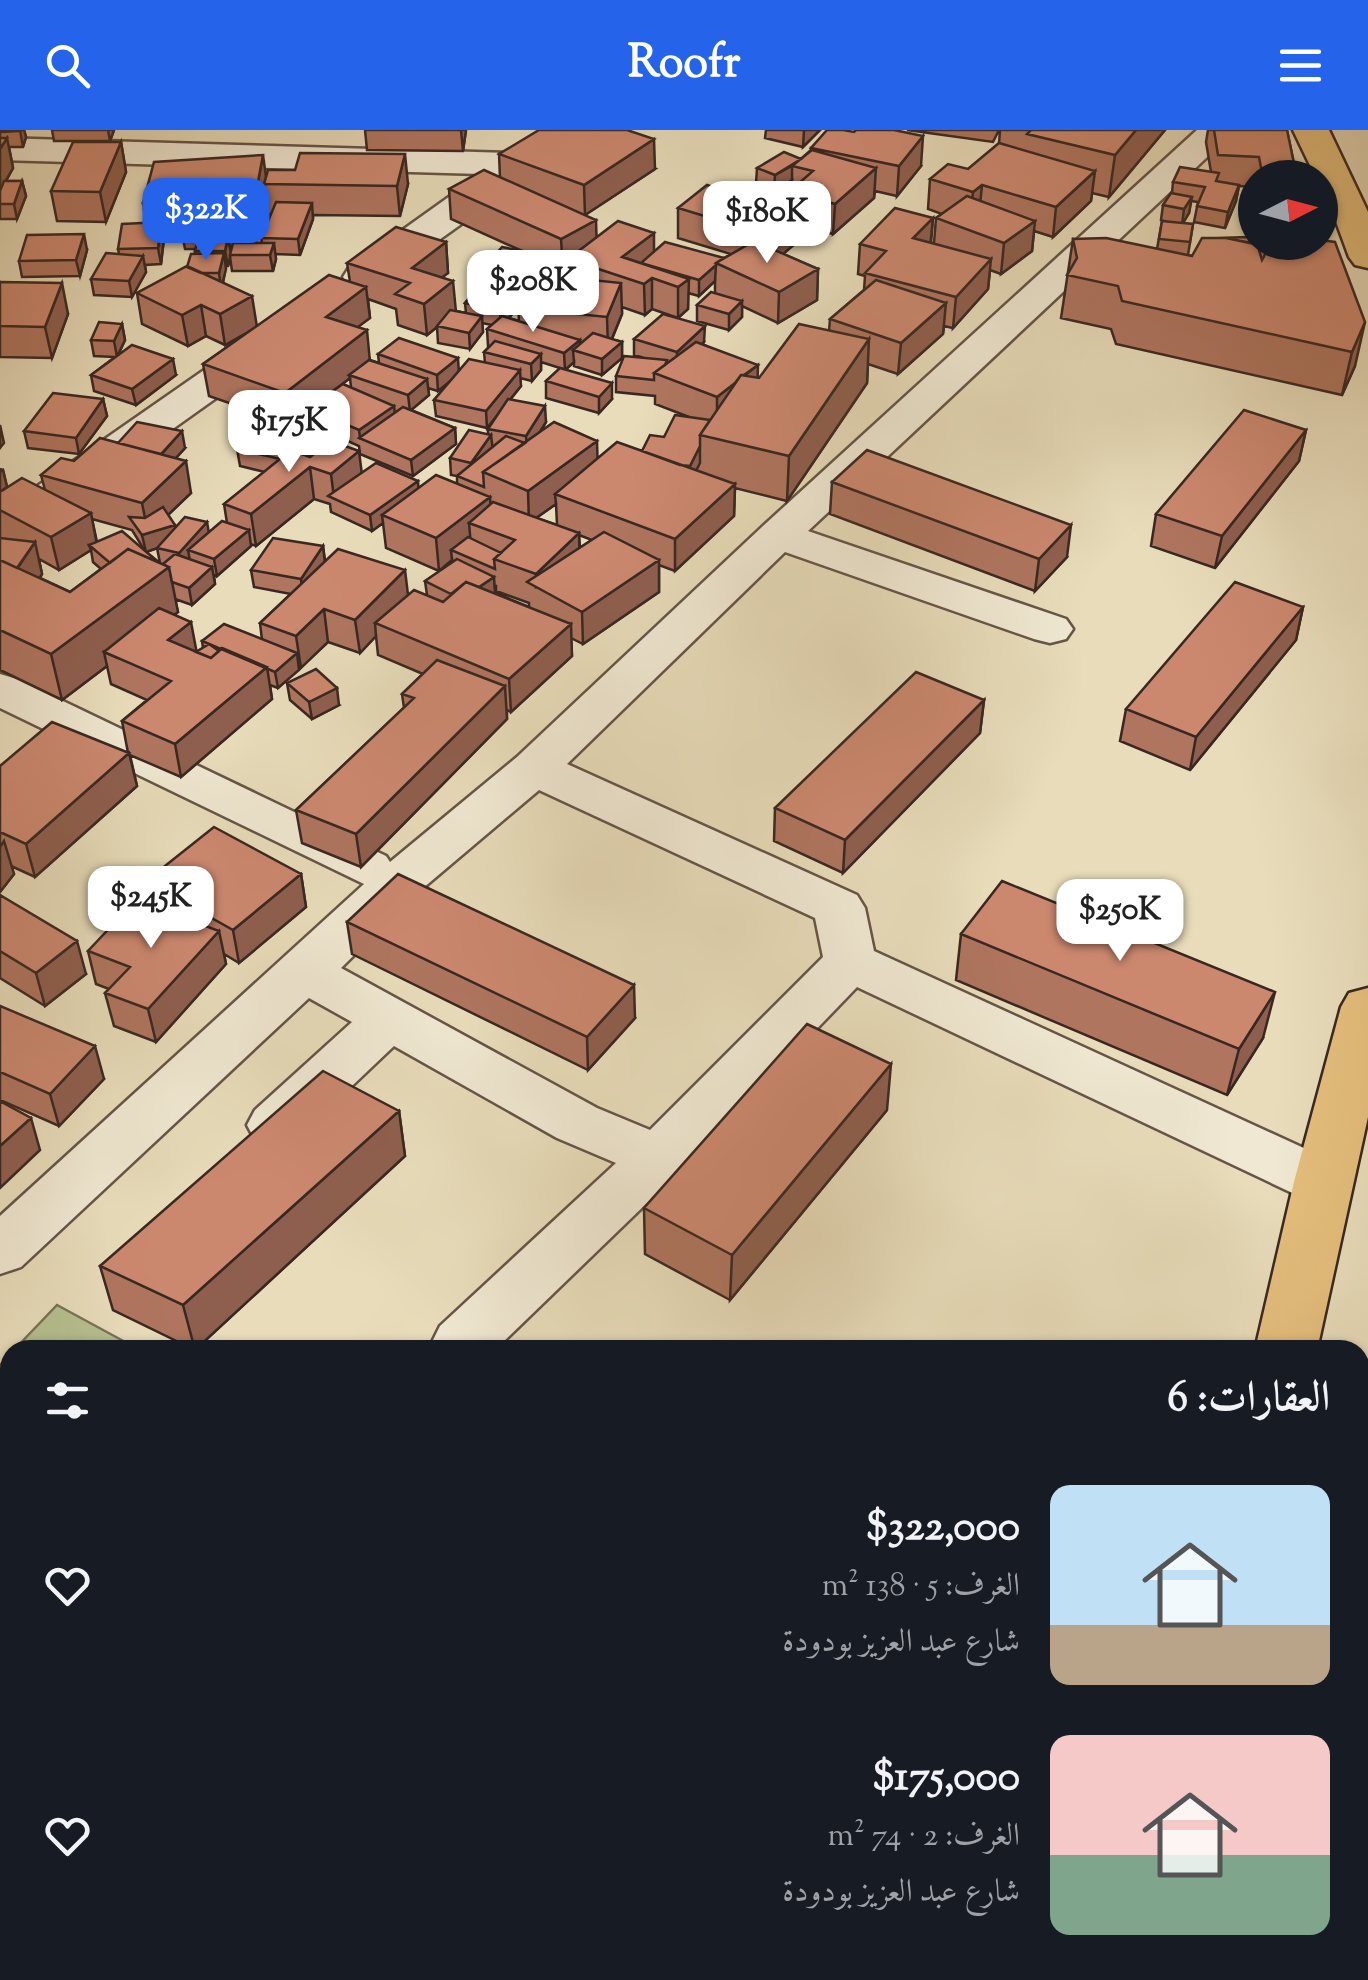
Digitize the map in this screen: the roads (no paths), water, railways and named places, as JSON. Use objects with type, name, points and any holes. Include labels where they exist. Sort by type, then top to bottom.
[{"type":"highway","points":[[1305,131],[1342,192],[1368,257]]},
{"type":"highway","points":[[1288,1340],[1368,1007]]},
{"type":"street","points":[[326,302],[564,130]]},
{"type":"street","points":[[0,1250],[398,882],[534,768],[778,535],[1218,130]]},
{"type":"street","points":[[0,149],[521,164]]},
{"type":"street","points":[[0,532],[293,325]]},
{"type":"street","points":[[778,535],[1050,629]]},
{"type":"street","points":[[0,689],[398,882]]},
{"type":"street","points":[[534,768],[838,908],[850,962]]},
{"type":"street","points":[[466,1340],[659,1157],[850,962]]},
{"type":"street","points":[[850,962],[1323,1182]]},
{"type":"street","points":[[304,971],[577,1123],[659,1157]]},
{"type":"street","points":[[239,1156],[390,1018]]}]
